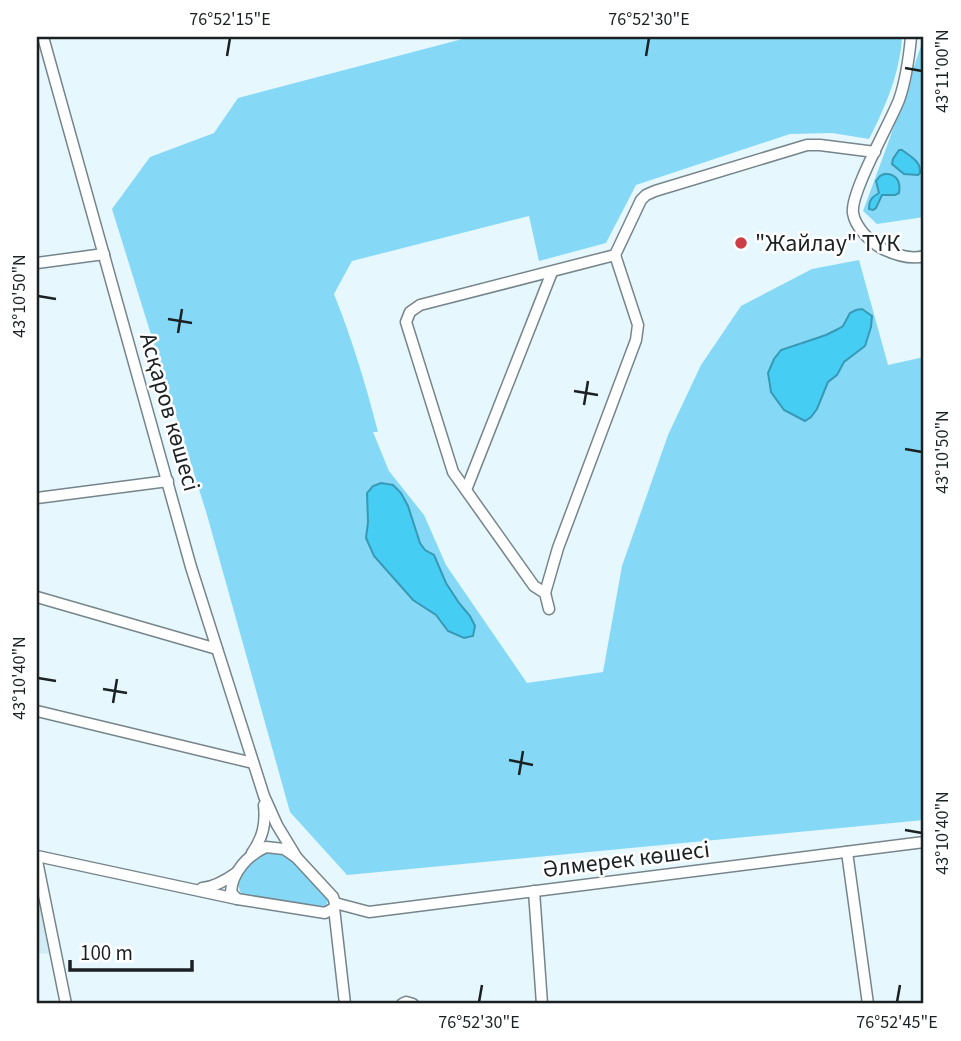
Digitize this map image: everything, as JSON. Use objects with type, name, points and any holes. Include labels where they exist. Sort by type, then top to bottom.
[{"type":"street","name":"Асқаров көшесі","points":[[43,37],[191,568],[264,796]]},
{"type":"street","points":[[911,37],[899,98],[853,204],[853,214],[858,225],[881,248],[901,256],[924,256]]},
{"type":"street","points":[[549,609],[545,593],[558,548],[636,340],[638,326],[615,255],[641,200],[655,191],[807,145],[875,152]]},
{"type":"street","points":[[37,263],[104,254]]},
{"type":"street","points":[[545,593],[534,586],[453,472],[405,322],[410,312],[420,305],[615,255]]},
{"type":"street","points":[[466,490],[552,272]]},
{"type":"street","points":[[37,498],[168,481]]},
{"type":"street","points":[[37,597],[217,649]]},
{"type":"street","points":[[37,711],[253,763]]},
{"type":"street","points":[[264,796],[277,825],[297,858],[333,897],[345,1004]]},
{"type":"street","points":[[237,899],[231,892],[232,881],[261,840],[266,822],[264,796]]},
{"type":"street","name":"Әлмерек көшесі","points":[[195,889],[237,899],[325,913],[334,906],[369,912],[924,842]]},
{"type":"street","points":[[65,1001],[37,858],[195,889],[208,888],[227,880],[252,854],[266,847],[284,849],[297,858]]},
{"type":"street","points":[[847,852],[868,1004]]},
{"type":"street","points":[[534,891],[542,1004]]},
{"type":"street","points":[[402,1004],[413,1004]]},
{"type":"shaded area","points":[[470,37],[902,37],[891,90],[869,139],[832,133],[790,134],[636,185],[606,243],[539,261],[529,216],[352,261],[334,294],[369,397],[378,432],[373,432],[389,471],[424,515],[446,565],[527,683],[603,672],[622,566],[668,435],[701,365],[741,306],[812,269],[859,260],[888,365],[924,357],[924,820],[347,875],[290,812],[207,515],[112,209],[150,157],[214,133],[238,98]]},
{"type":"shaded area","points":[[923,37],[924,217],[877,224],[863,211]]},
{"type":"shaded area","points":[[899,150],[917,162],[920,169],[918,175],[904,174],[892,164]]},
{"type":"shaded area","points":[[884,174],[897,179],[899,193],[882,195],[876,208],[869,209],[871,199],[879,193],[876,181]]},
{"type":"shaded area","points":[[862,309],[872,316],[865,346],[844,362],[837,375],[828,382],[811,417],[805,421],[784,410],[771,392],[768,373],[774,359],[781,350],[838,329],[843,326],[850,313]]},
{"type":"shaded area","points":[[381,483],[393,485],[401,493],[420,543],[434,555],[446,583],[470,616],[475,626],[473,636],[464,638],[448,631],[436,615],[413,600],[374,556],[366,538],[367,493],[373,486]]},
{"type":"shaded area","points":[[268,851],[282,853],[294,862],[328,897],[324,907],[318,911],[241,894],[237,882],[255,857]]},
{"type":"shaded area","points":[[37,888],[51,954],[37,953]]},
{"type":"place","name":"\"Жайлау\" ТҮК","points":[[741,243]]}]
